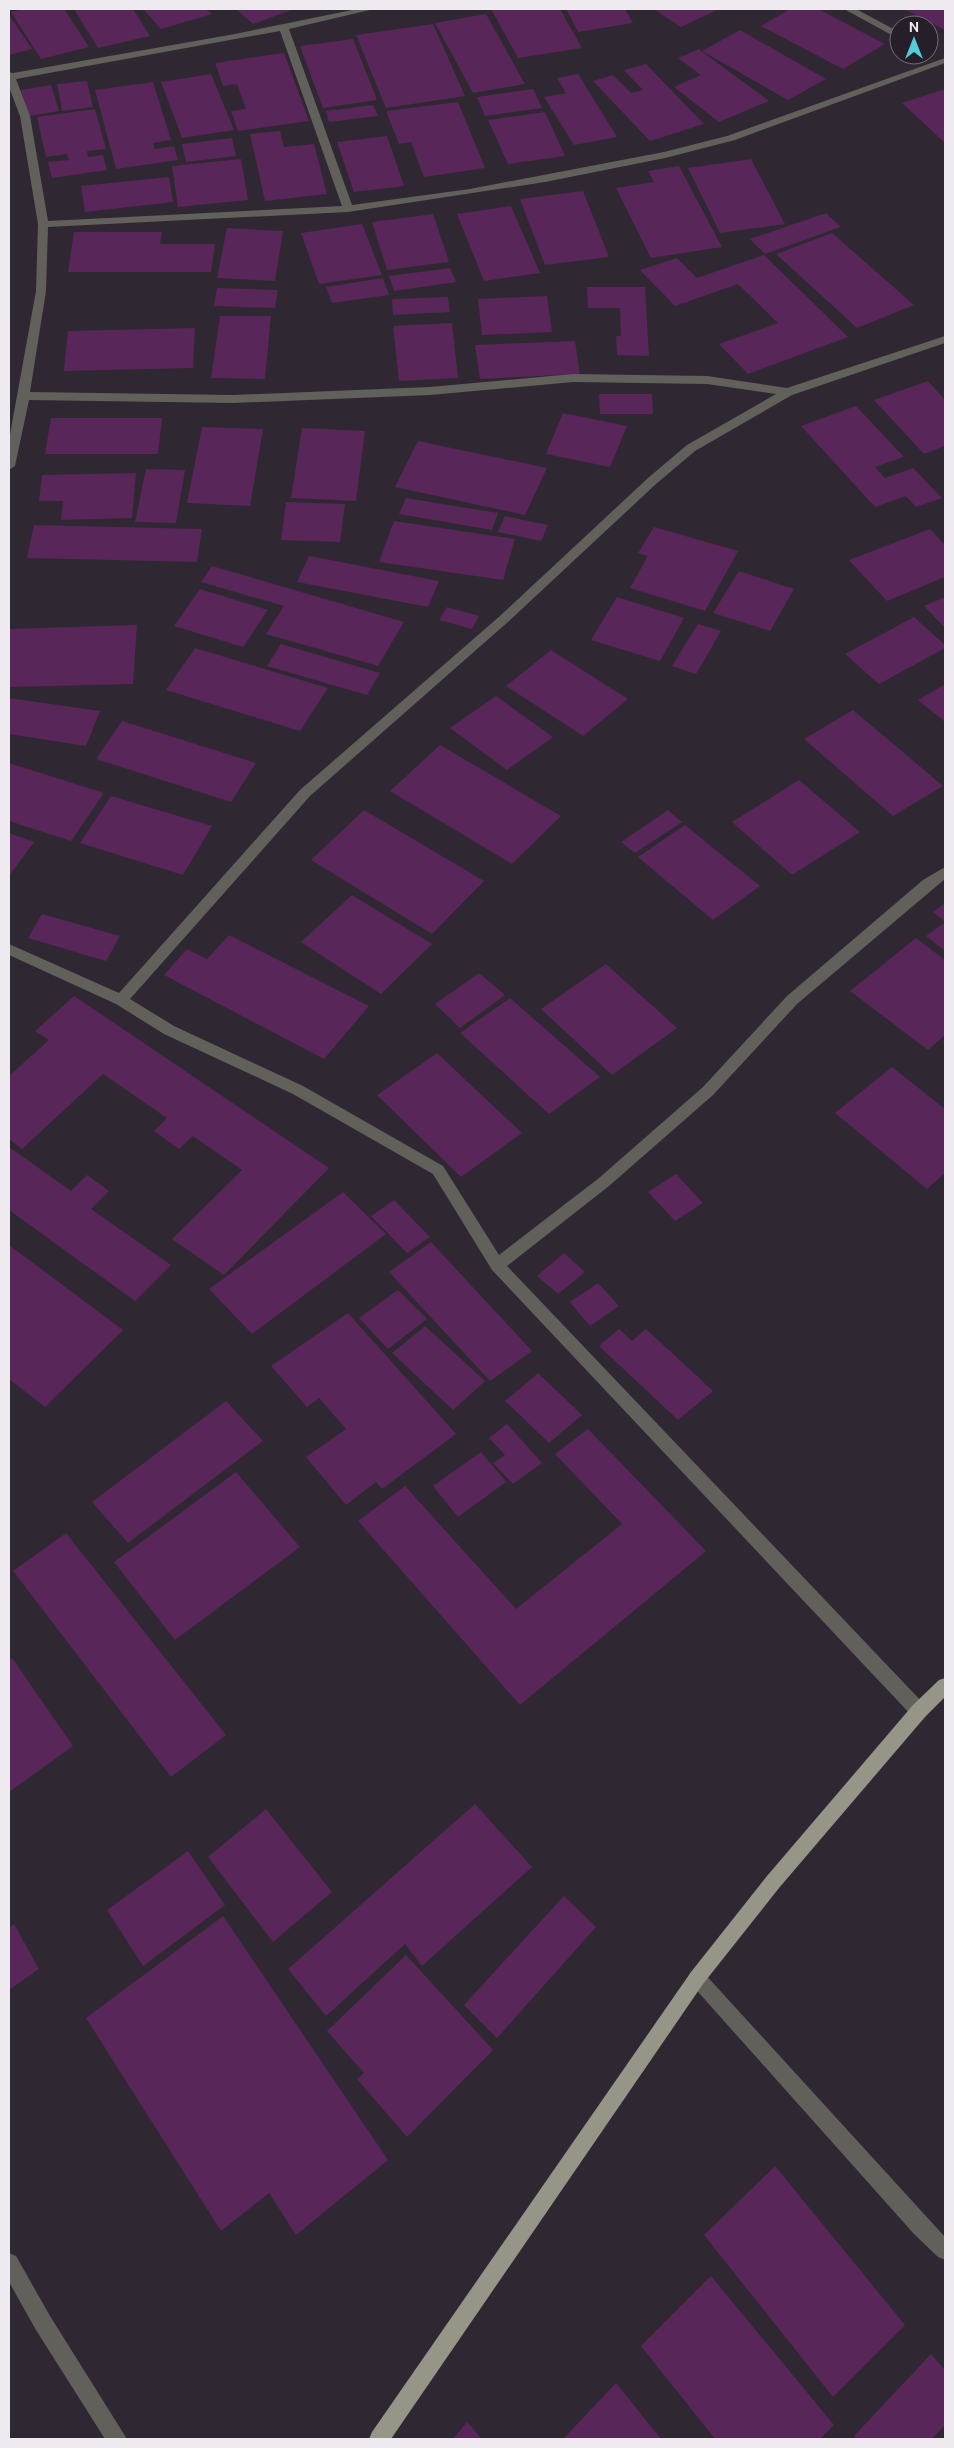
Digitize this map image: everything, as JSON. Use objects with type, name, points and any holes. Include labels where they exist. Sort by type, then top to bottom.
[{"type":"main road","points":[[379,2439],[697,1978],[773,1882],[919,1712],[945,1686]]},
{"type":"street","points":[[9,466],[24,396],[41,291],[43,224],[24,116],[9,76],[117,56],[284,29],[369,9]]},
{"type":"street","points":[[849,9],[889,31]]},
{"type":"street","points":[[284,29],[348,209]]},
{"type":"street","points":[[43,224],[348,209],[470,192],[545,179],[665,155],[731,138],[944,60]]},
{"type":"street","points":[[121,1000],[305,793],[505,618],[652,481],[691,448],[788,392],[945,339]]},
{"type":"street","points":[[24,396],[233,399],[430,391],[572,378],[707,380],[788,392]]},
{"type":"street","points":[[497,1264],[604,1182],[708,1091],[792,1000],[928,884],[945,872]]},
{"type":"street","points":[[9,949],[121,1000],[169,1030],[298,1090],[438,1170],[497,1264],[919,1712]]},
{"type":"street","points":[[697,1978],[921,2227],[945,2250]]},
{"type":"street","points":[[9,2263],[43,2324],[117,2439]]},
{"type":"building","points":[[24,9],[64,9],[89,47],[41,59],[11,12]]},
{"type":"building","points":[[74,9],[133,9],[150,36],[98,48]]},
{"type":"building","points":[[143,9],[206,9],[212,14],[161,29]]},
{"type":"building","points":[[236,9],[294,9],[253,24]]},
{"type":"building","points":[[491,9],[560,9],[582,48],[518,58]]},
{"type":"building","points":[[566,9],[625,9],[633,23],[578,32]]},
{"type":"building","points":[[654,9],[719,9],[681,27]]},
{"type":"building","points":[[790,9],[818,9],[885,44],[843,69],[761,26]]},
{"type":"building","points":[[904,9],[945,9],[945,30],[939,27],[939,15],[916,15]]},
{"type":"building","points":[[486,14],[525,84],[473,93],[435,23]]},
{"type":"building","points":[[9,15],[32,49],[9,55]]},
{"type":"building","points":[[433,24],[465,96],[386,108],[356,35]]},
{"type":"building","points":[[740,30],[826,79],[788,100],[702,51]]},
{"type":"building","points":[[353,39],[377,100],[323,108],[300,46]]},
{"type":"building","points":[[699,49],[769,101],[719,122],[674,87],[701,75],[678,58]]},
{"type":"building","points":[[284,53],[309,121],[238,131],[231,111],[246,109],[237,84],[223,86],[215,63]]},
{"type":"building","points":[[646,64],[704,124],[650,141],[593,81],[613,75],[631,93],[643,90],[624,70]]},
{"type":"building","points":[[211,74],[234,130],[182,138],[161,82]]},
{"type":"building","points":[[578,74],[617,137],[574,145],[544,97],[566,93],[557,78]]},
{"type":"building","points":[[87,81],[93,107],[62,111],[57,84]]},
{"type":"building","points":[[153,82],[171,140],[153,143],[155,149],[174,146],[178,160],[116,169],[95,90]]},
{"type":"building","points":[[51,85],[59,111],[29,116],[21,90]]},
{"type":"building","points":[[533,89],[542,108],[485,116],[477,97]]},
{"type":"building","points":[[945,89],[945,143],[902,103]]},
{"type":"building","points":[[458,102],[485,168],[424,177],[411,142],[399,144],[386,111]]},
{"type":"building","points":[[373,105],[378,116],[329,122],[326,111]]},
{"type":"building","points":[[95,109],[106,149],[87,151],[88,157],[103,155],[107,170],[52,178],[48,162],[69,160],[67,154],[46,157],[37,117]]},
{"type":"building","points":[[545,112],[565,156],[508,164],[488,120]]},
{"type":"building","points":[[280,131],[284,147],[314,144],[327,194],[265,201],[250,134]]},
{"type":"building","points":[[387,136],[404,186],[354,192],[337,142]]},
{"type":"building","points":[[232,138],[236,156],[186,162],[182,144]]},
{"type":"building","points":[[241,159],[248,200],[178,207],[172,166]]},
{"type":"building","points":[[751,159],[785,224],[720,233],[688,168]]},
{"type":"building","points":[[679,166],[722,247],[651,258],[616,188],[654,182],[648,171]]},
{"type":"building","points":[[169,177],[173,202],[85,212],[81,186]]},
{"type":"building","points":[[583,191],[609,257],[545,265],[520,199]]},
{"type":"building","points":[[511,206],[540,273],[484,281],[457,214]]},
{"type":"building","points":[[826,213],[841,227],[765,254],[750,239]]},
{"type":"building","points":[[433,214],[449,262],[387,270],[372,222]]},
{"type":"building","points":[[362,224],[382,275],[319,284],[301,233]]},
{"type":"building","points":[[227,228],[283,231],[275,281],[217,278]]},
{"type":"building","points":[[74,232],[162,232],[160,244],[215,244],[211,272],[68,272]]},
{"type":"building","points":[[832,233],[914,305],[857,328],[776,254]]},
{"type":"building","points":[[764,255],[848,337],[748,374],[719,344],[778,323],[738,284],[675,306],[640,270],[677,258],[697,278]]},
{"type":"building","points":[[450,268],[456,282],[394,291],[389,276]]},
{"type":"building","points":[[383,278],[389,295],[332,303],[326,287]]},
{"type":"building","points":[[587,287],[645,287],[649,356],[617,355],[616,336],[621,336],[620,308],[588,308]]},
{"type":"building","points":[[217,288],[278,290],[275,308],[214,306]]},
{"type":"building","points":[[547,296],[552,332],[482,335],[478,299]]},
{"type":"building","points":[[448,297],[450,312],[393,315],[392,299]]},
{"type":"building","points":[[220,316],[271,316],[265,379],[211,378]]},
{"type":"building","points":[[452,323],[458,378],[399,381],[393,326]]},
{"type":"building","points":[[195,328],[193,368],[64,371],[68,331]]},
{"type":"building","points":[[575,341],[580,374],[480,379],[475,345]]},
{"type":"building","points":[[928,381],[945,400],[945,446],[924,454],[874,400]]},
{"type":"building","points":[[599,394],[652,394],[653,414],[600,414]]},
{"type":"building","points":[[856,406],[904,457],[875,467],[885,478],[913,468],[942,498],[916,507],[906,496],[875,507],[801,426]]},
{"type":"building","points":[[563,413],[627,426],[610,467],[546,454]]},
{"type":"building","points":[[51,418],[162,418],[158,454],[45,454]]},
{"type":"building","points":[[202,427],[263,429],[250,506],[187,503]]},
{"type":"building","points":[[302,428],[365,431],[356,501],[291,498]]},
{"type":"building","points":[[418,441],[547,468],[525,515],[395,487]]},
{"type":"building","points":[[146,469],[185,470],[176,523],[135,522]]},
{"type":"building","points":[[136,473],[132,518],[61,520],[63,501],[39,501],[42,475]]},
{"type":"building","points":[[406,498],[498,513],[492,530],[399,514]]},
{"type":"building","points":[[286,502],[345,504],[340,542],[281,540]]},
{"type":"building","points":[[505,516],[548,525],[541,541],[498,532]]},
{"type":"building","points":[[394,521],[515,539],[503,580],[379,562]]},
{"type":"building","points":[[34,525],[202,529],[197,562],[27,558]]},
{"type":"building","points":[[654,527],[738,551],[705,611],[630,588],[648,556],[638,553]]},
{"type":"building","points":[[930,529],[945,545],[945,577],[887,601],[849,560]]},
{"type":"building","points":[[309,556],[439,581],[428,607],[297,582]]},
{"type":"building","points":[[212,566],[404,622],[378,666],[266,634],[284,606],[201,582]]},
{"type":"building","points":[[739,571],[794,589],[770,631],[713,613]]},
{"type":"building","points":[[200,589],[268,610],[243,647],[174,626]]},
{"type":"building","points":[[617,597],[684,618],[660,661],[591,640]]},
{"type":"building","points":[[945,597],[945,628],[924,606]]},
{"type":"building","points":[[447,607],[479,616],[472,629],[439,620]]},
{"type":"building","points":[[914,617],[945,645],[945,648],[879,684],[845,654]]},
{"type":"building","points":[[698,624],[721,631],[696,674],[672,666]]},
{"type":"building","points":[[137,625],[133,684],[9,687],[9,629]]},
{"type":"building","points":[[281,644],[380,673],[367,695],[267,666]]},
{"type":"building","points":[[195,648],[328,688],[300,731],[166,690]]},
{"type":"building","points":[[551,650],[628,699],[583,736],[506,686]]},
{"type":"building","points":[[945,684],[945,722],[918,700]]},
{"type":"building","points":[[496,696],[553,737],[507,770],[450,728]]},
{"type":"building","points":[[9,698],[100,711],[86,746],[9,734]]},
{"type":"building","points":[[853,710],[943,786],[893,816],[804,739]]},
{"type":"building","points":[[122,721],[256,763],[231,802],[96,759]]},
{"type":"building","points":[[440,745],[561,816],[512,864],[390,791]]},
{"type":"building","points":[[9,763],[104,793],[71,841],[9,821]]},
{"type":"building","points":[[799,780],[860,832],[792,875],[732,822]]},
{"type":"building","points":[[111,796],[212,826],[183,875],[80,843]]},
{"type":"building","points":[[364,810],[484,881],[432,934],[311,860]]},
{"type":"building","points":[[668,810],[682,822],[635,853],[621,842]]},
{"type":"building","points":[[685,825],[760,886],[713,920],[638,857]]},
{"type":"building","points":[[9,833],[34,842],[9,876]]},
{"type":"building","points":[[352,895],[432,944],[381,994],[301,942]]},
{"type":"building","points":[[945,903],[945,922],[933,912]]},
{"type":"building","points":[[42,914],[120,936],[106,961],[28,938]]},
{"type":"building","points":[[945,922],[945,951],[926,936]]},
{"type":"building","points":[[229,935],[369,1006],[324,1059],[164,975],[187,949],[207,959]]},
{"type":"building","points":[[916,938],[945,960],[945,1035],[928,1050],[850,991]]},
{"type":"building","points":[[606,964],[677,1028],[612,1075],[541,1009]]},
{"type":"building","points":[[479,973],[505,995],[460,1028],[435,1004]]},
{"type":"building","points":[[74,996],[329,1168],[224,1275],[172,1239],[242,1170],[193,1136],[179,1149],[154,1131],[167,1118],[103,1074],[22,1149],[9,1139],[9,1076],[49,1040],[35,1031]]},
{"type":"building","points":[[510,998],[600,1077],[549,1114],[460,1033]]},
{"type":"building","points":[[437,1053],[522,1133],[461,1177],[377,1095]]},
{"type":"building","points":[[892,1067],[945,1109],[945,1173],[927,1189],[835,1113]]},
{"type":"building","points":[[9,1147],[71,1191],[87,1175],[109,1191],[91,1209],[171,1265],[135,1301],[9,1210]]},
{"type":"building","points":[[676,1174],[703,1203],[675,1221],[648,1192]]},
{"type":"building","points":[[343,1192],[386,1234],[252,1334],[209,1289]]},
{"type":"building","points":[[394,1200],[430,1237],[407,1253],[371,1216]]},
{"type":"building","points":[[431,1242],[532,1351],[490,1381],[389,1272]]},
{"type":"building","points":[[9,1245],[123,1330],[45,1407],[9,1379]]},
{"type":"building","points":[[564,1253],[585,1272],[558,1294],[537,1276]]},
{"type":"building","points":[[598,1283],[619,1306],[590,1326],[570,1302]]},
{"type":"building","points":[[398,1290],[427,1319],[388,1349],[359,1318]]},
{"type":"building","points":[[348,1313],[456,1434],[382,1489],[376,1482],[346,1505],[306,1457],[346,1429],[319,1398],[307,1407],[271,1366]]},
{"type":"building","points":[[425,1326],[485,1381],[453,1410],[392,1353]]},
{"type":"building","points":[[619,1329],[632,1341],[646,1329],[713,1391],[678,1420],[599,1346]]},
{"type":"building","points":[[538,1373],[582,1415],[549,1443],[505,1401]]},
{"type":"building","points":[[226,1401],[263,1441],[128,1543],[92,1502]]},
{"type":"building","points":[[507,1424],[542,1463],[513,1484],[493,1463],[505,1455],[489,1438]]},
{"type":"building","points":[[588,1429],[706,1551],[520,1705],[358,1521],[405,1486],[516,1609],[622,1524],[555,1454]]},
{"type":"building","points":[[481,1452],[506,1482],[458,1517],[433,1486]]},
{"type":"building","points":[[236,1472],[300,1547],[175,1640],[114,1562]]},
{"type":"building","points":[[66,1533],[226,1735],[171,1777],[13,1571]]},
{"type":"building","points":[[12,1658],[73,1746],[9,1792],[9,1660]]},
{"type":"building","points":[[475,1804],[532,1867],[422,1966],[405,1944],[326,2016],[288,1969]]},
{"type":"building","points":[[266,1809],[332,1892],[273,1942],[208,1857]]},
{"type":"building","points":[[188,1851],[225,1905],[143,1966],[107,1910]]},
{"type":"building","points":[[564,1896],[596,1927],[497,2038],[464,2005]]},
{"type":"building","points":[[223,1916],[388,2160],[296,2235],[269,2193],[221,2231],[86,2018]]},
{"type":"building","points":[[14,1924],[39,1969],[9,1990],[9,1928]]},
{"type":"building","points":[[406,1955],[493,2050],[407,2137],[357,2079],[364,2073],[327,2031]]},
{"type":"building","points":[[775,2166],[905,2325],[833,2397],[704,2235]]},
{"type":"building","points":[[711,2276],[834,2425],[820,2439],[715,2439],[641,2346]]},
{"type":"building","points":[[931,2354],[945,2370],[945,2425],[932,2439],[856,2439],[854,2436]]},
{"type":"building","points":[[616,2383],[661,2439],[563,2439]]},
{"type":"building","points":[[467,2422],[482,2439],[453,2439]]}]
